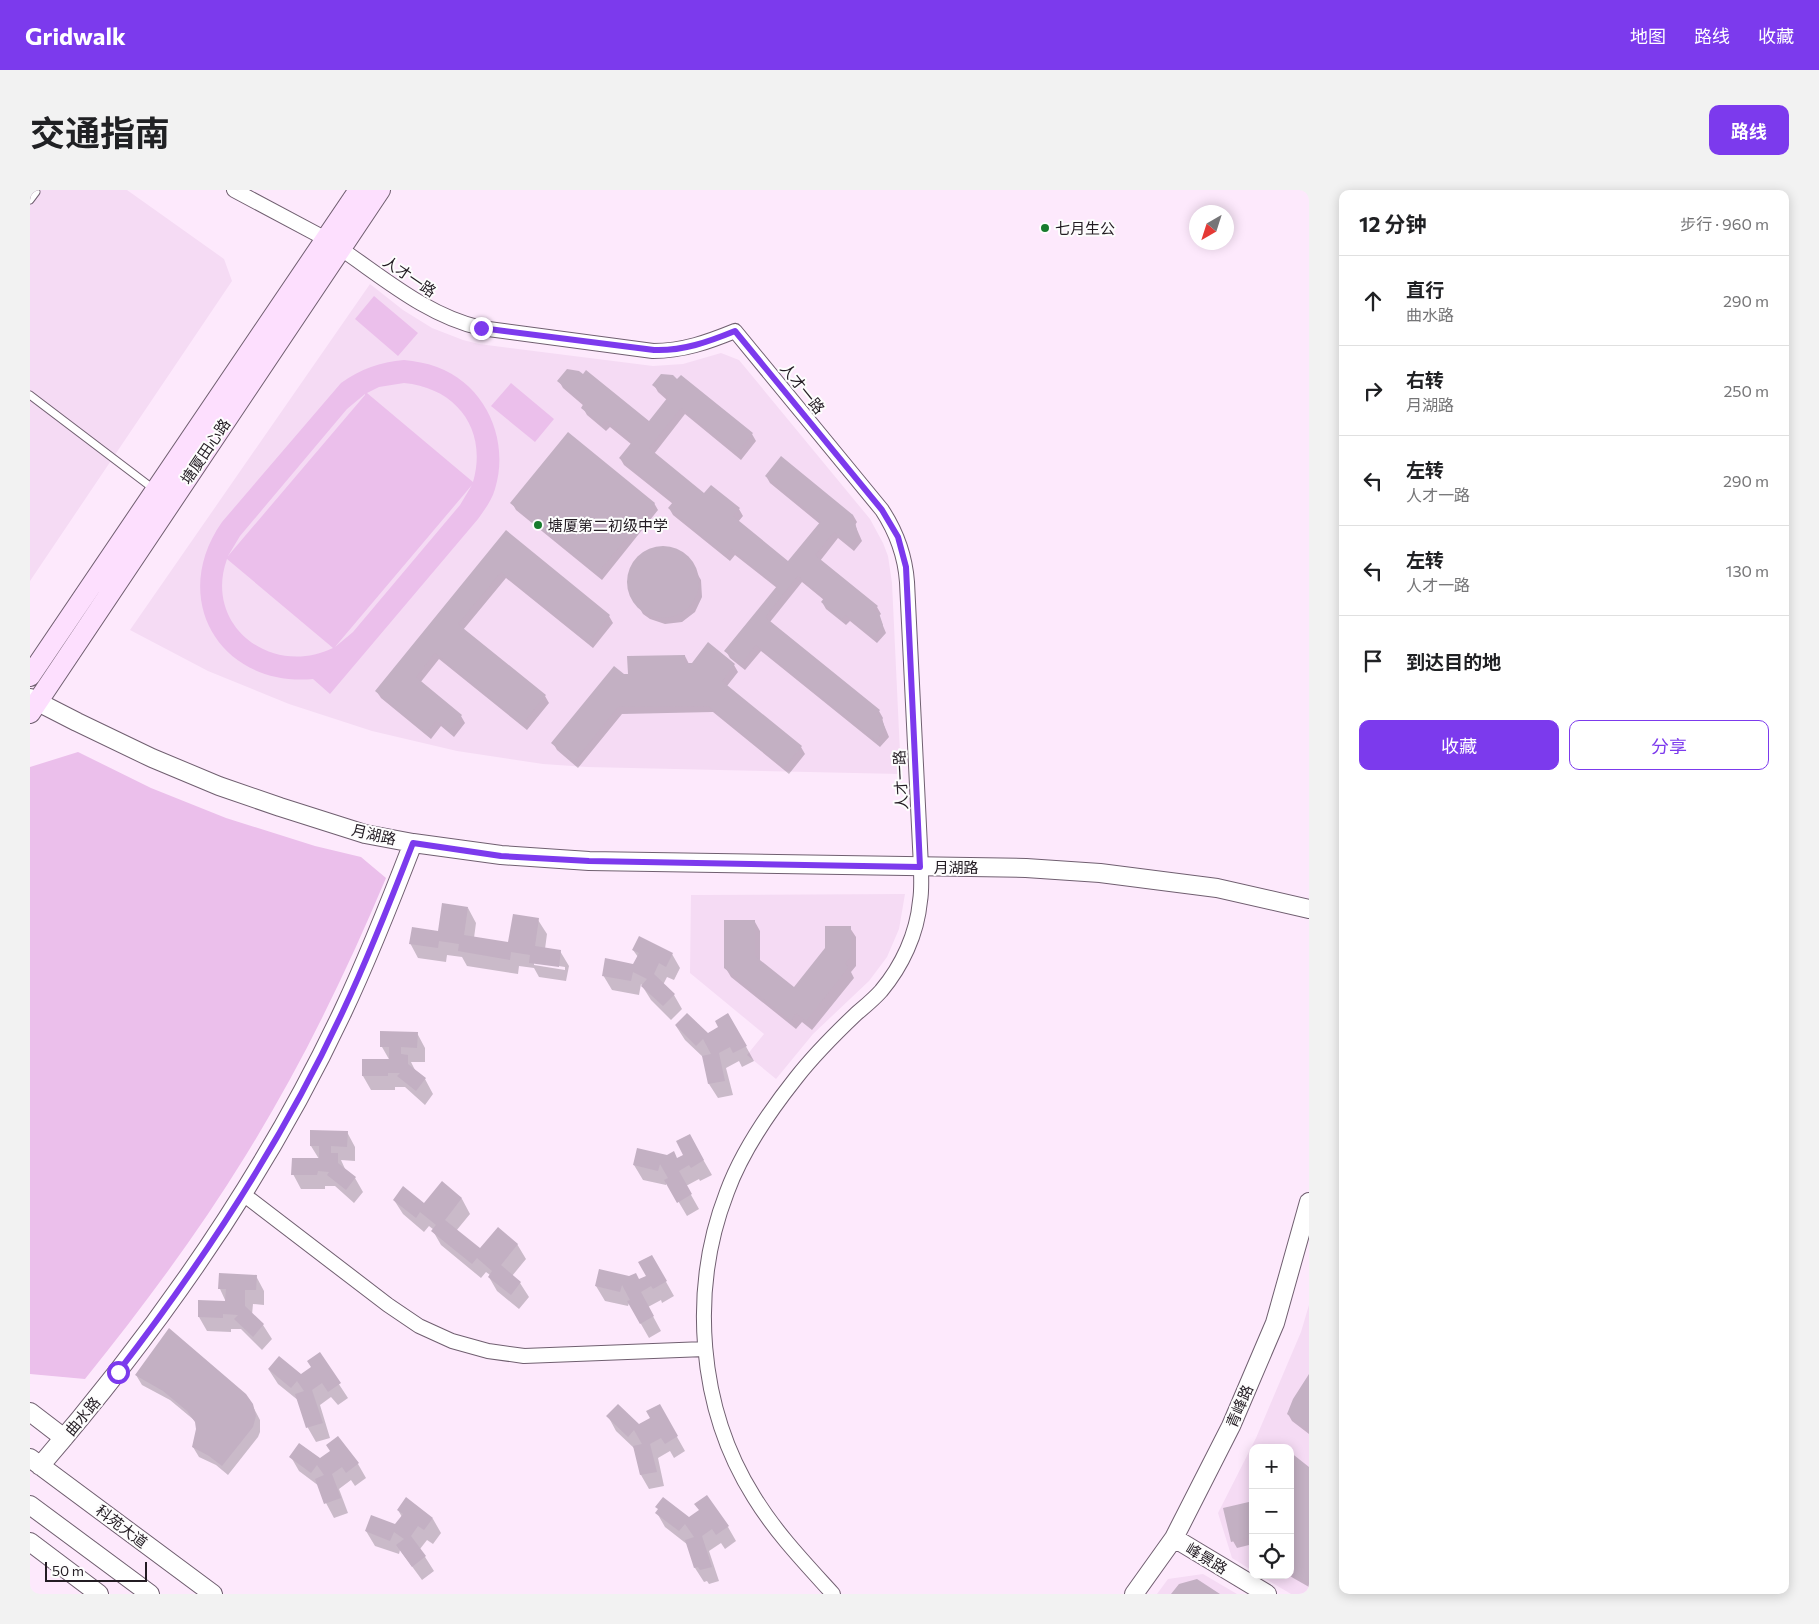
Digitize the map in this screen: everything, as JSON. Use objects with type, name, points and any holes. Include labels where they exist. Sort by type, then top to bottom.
[{"type":"main road","name":"塘厦田心路","points":[[32,704],[333,244],[358,190]]},
{"type":"main road","name":"塘厦田心路","points":[[30,676],[156,490],[333,244],[380,190]]},
{"type":"street","points":[[234,190],[333,244]]},
{"type":"street","name":"人才一路","points":[[333,244],[425,307],[454,321],[481,328],[660,351],[694,346],[735,331],[882,510],[891,523],[900,544],[906,567],[907,582],[920,867]]},
{"type":"street","name":"月湖路","points":[[32,704],[218,786],[280,808],[365,834],[413,843],[501,856],[589,861],[1026,868],[1108,874],[1217,888],[1309,909]]},
{"type":"street","name":"曲水路","points":[[35,1462],[64,1438],[118,1372],[191,1275],[243,1194],[287,1120],[343,1012],[413,843]]},
{"type":"street","points":[[833,1594],[778,1534],[753,1496],[732,1456],[717,1413],[707,1369],[704,1324],[705,1279],[713,1234],[727,1191],[746,1150],[796,1077],[824,1045],[880,992],[900,965],[914,934],[920,901],[920,867]]},
{"type":"street","points":[[243,1194],[388,1305],[418,1326],[452,1341],[488,1351],[524,1356],[706,1349]]},
{"type":"street","name":"青峰路","points":[[1134,1594],[1174,1538],[1231,1426],[1275,1323],[1309,1202]]},
{"type":"street","points":[[30,1412],[64,1438]]},
{"type":"street","name":"科苑大道","points":[[35,1462],[213,1594]]},
{"type":"street","points":[[30,1505],[150,1594]]},
{"type":"street","name":"峰景路","points":[[1174,1538],[1267,1594]]},
{"type":"street","points":[[30,1542],[99,1594]]},
{"type":"lane","points":[[30,200],[36,192],[33,190]]},
{"type":"lane","points":[[30,395],[156,490]]},
{"type":"shaded area","points":[[30,190],[127,190],[224,259],[232,281],[30,581]]},
{"type":"shaded area","name":"塘厦第二初级中学","points":[[370,284],[403,310],[432,328],[479,344],[653,366],[683,364],[721,353],[739,360],[870,519],[883,543],[888,556],[892,583],[901,774],[587,767],[543,764],[457,751],[372,731],[289,704],[208,671],[130,630]]},
{"type":"shaded area","points":[[374,296],[418,333],[398,356],[355,319]]},
{"type":"shaded area","points":[[395,361],[412,361],[437,367],[454,375],[469,387],[481,401],[490,416],[499,452],[499,470],[492,497],[478,519],[330,694],[313,679],[280,678],[252,669],[229,653],[212,632],[203,608],[200,580],[207,551],[222,522],[341,383],[371,367]],"holes":[[[404,383],[423,387],[439,393],[453,403],[464,415],[472,429],[476,445],[477,463],[473,482],[367,393],[379,387]],[[365,394],[228,556],[240,536],[347,409]],[[472,485],[460,505],[353,632],[335,647]],[[227,559],[333,648],[310,655],[287,656],[266,650],[248,639],[234,624],[225,605],[222,583]]]},
{"type":"shaded area","points":[[511,383],[554,419],[535,442],[491,406]]},
{"type":"shaded area","points":[[78,752],[151,788],[226,818],[315,846],[361,857],[386,878],[322,1019],[246,1155],[149,1297],[85,1379],[30,1374],[30,767]]},
{"type":"shaded area","points":[[905,894],[899,929],[887,957],[869,981],[813,1034],[776,1079],[747,1055],[764,1034],[690,973],[691,895]]},
{"type":"shaded area","points":[[1309,1305],[1309,1594],[1291,1594],[1266,1579],[1294,1579],[1294,1444],[1253,1444],[1301,1332]]},
{"type":"shaded area","points":[[1249,1452],[1249,1569],[1232,1558],[1218,1513]]},
{"type":"shaded area","points":[[1203,1574],[1237,1594],[1157,1594],[1168,1579]]},
{"type":"building","points":[[567,369],[579,371],[583,374],[586,370],[649,421],[668,397],[652,385],[661,374],[673,375],[677,379],[681,375],[753,433],[737,453],[681,408],[649,448],[704,493],[711,485],[740,508],[733,516],[788,561],[821,521],[765,476],[781,456],[853,515],[850,519],[855,522],[858,534],[850,545],[834,532],[815,555],[878,606],[874,610],[879,613],[883,625],[873,637],[845,615],[842,619],[821,602],[824,598],[798,576],[765,617],[880,710],[877,714],[882,718],[885,729],[876,741],[756,645],[741,664],[724,651],[777,586],[731,549],[725,555],[668,508],[673,502],[619,458],[632,442],[606,420],[602,425],[581,408],[584,403],[557,381]]},
{"type":"building","points":[[568,432],[655,503],[597,574],[510,503]]},
{"type":"building","points":[[506,530],[610,615],[589,642],[501,572],[458,624],[546,695],[522,724],[435,653],[416,677],[462,715],[449,731],[437,720],[426,733],[375,691]]},
{"type":"building","points":[[663,546],[683,552],[693,562],[699,582],[693,602],[683,612],[663,618],[643,612],[633,602],[627,582],[633,562],[643,552]]},
{"type":"building","points":[[708,642],[735,664],[722,681],[802,746],[784,768],[708,706],[618,707],[574,762],[551,743],[614,666],[624,674],[628,674],[627,656],[685,655],[685,663],[692,663]]},
{"type":"building","points":[[442,903],[468,907],[464,935],[508,942],[513,914],[539,918],[535,946],[561,950],[559,967],[529,963],[530,955],[511,952],[510,960],[458,951],[459,944],[439,941],[438,948],[409,944],[412,927],[438,931]]},
{"type":"building","points":[[724,920],[755,920],[755,956],[794,987],[825,948],[825,926],[851,926],[851,956],[845,964],[849,967],[806,1021],[796,1013],[791,1021],[724,968]]},
{"type":"building","points":[[639,936],[673,953],[666,967],[659,963],[654,974],[675,994],[663,1006],[641,986],[647,979],[633,972],[631,981],[602,976],[605,958],[633,964],[639,953],[632,950]]},
{"type":"building","points":[[687,1013],[708,1033],[718,1027],[715,1021],[728,1013],[747,1046],[733,1053],[730,1047],[719,1053],[725,1081],[708,1084],[702,1056],[711,1054],[703,1039],[696,1046],[675,1025]]},
{"type":"building","points":[[380,1031],[418,1032],[417,1048],[401,1047],[401,1054],[408,1055],[408,1064],[426,1078],[416,1091],[397,1076],[400,1073],[388,1073],[388,1076],[362,1076],[362,1059],[389,1059],[389,1047],[380,1047]]},
{"type":"building","points":[[310,1130],[348,1131],[347,1147],[331,1146],[331,1153],[338,1153],[338,1163],[356,1177],[346,1190],[327,1175],[329,1172],[318,1171],[317,1175],[291,1175],[292,1158],[319,1158],[319,1146],[310,1146]]},
{"type":"building","points":[[690,1134],[704,1160],[691,1168],[689,1165],[679,1171],[692,1194],[677,1203],[664,1180],[668,1178],[660,1164],[658,1171],[633,1165],[637,1148],[667,1155],[674,1151],[677,1158],[683,1155],[676,1141]]},
{"type":"building","points":[[442,1181],[462,1198],[445,1220],[480,1248],[498,1227],[518,1244],[501,1265],[521,1282],[511,1295],[488,1277],[492,1271],[477,1258],[472,1264],[431,1231],[436,1225],[420,1212],[416,1218],[393,1200],[403,1186],[424,1203]]},
{"type":"building","points":[[652,1255],[667,1281],[653,1289],[651,1286],[641,1292],[654,1316],[640,1324],[627,1301],[630,1300],[622,1285],[620,1292],[595,1286],[599,1269],[629,1276],[636,1273],[639,1279],[646,1276],[638,1262]]},
{"type":"building","points":[[219,1273],[257,1275],[256,1290],[245,1290],[245,1306],[264,1324],[253,1337],[234,1319],[238,1315],[223,1314],[223,1318],[198,1317],[198,1300],[225,1301],[226,1289],[218,1289]]},
{"type":"building","points":[[169,1328],[246,1394],[253,1404],[256,1416],[253,1427],[222,1466],[192,1447],[196,1429],[195,1422],[187,1411],[163,1391],[135,1375]]},
{"type":"building","points":[[320,1352],[341,1383],[328,1392],[322,1383],[312,1390],[323,1423],[306,1428],[295,1394],[304,1391],[297,1381],[291,1388],[268,1369],[279,1356],[301,1374],[311,1367],[307,1361]]},
{"type":"building","points":[[1309,1374],[1309,1431],[1287,1414],[1293,1399]]},
{"type":"building","points":[[618,1404],[639,1424],[650,1418],[646,1411],[660,1404],[678,1436],[665,1444],[661,1438],[650,1444],[657,1472],[640,1475],[633,1446],[642,1444],[634,1430],[628,1437],[606,1416]]},
{"type":"building","points":[[338,1436],[359,1463],[346,1473],[342,1467],[332,1474],[341,1498],[324,1504],[315,1479],[324,1475],[317,1465],[311,1473],[289,1457],[299,1443],[320,1458],[330,1451],[326,1445]]},
{"type":"building","points":[[1294,1455],[1309,1467],[1309,1583],[1294,1575]]},
{"type":"building","points":[[707,1495],[729,1526],[716,1535],[712,1529],[702,1536],[712,1567],[700,1570],[698,1567],[694,1568],[685,1540],[694,1537],[685,1524],[679,1531],[655,1513],[658,1509],[655,1507],[663,1497],[689,1517],[699,1510],[694,1504]]},
{"type":"building","points":[[406,1497],[433,1518],[424,1530],[418,1526],[411,1536],[426,1556],[412,1567],[396,1545],[404,1539],[394,1532],[390,1541],[365,1531],[371,1515],[395,1524],[403,1514],[397,1510]]},
{"type":"building","points":[[1249,1502],[1249,1537],[1231,1542],[1223,1508]]},
{"type":"building","points":[[1197,1579],[1220,1594],[1171,1594],[1179,1584]]},
{"type":"place","name":"七月生公","points":[[1045,228]]},
{"type":"place","name":"塘厦第二初级中学","points":[[538,525]]},
{"type":"route","points":[[118,1372],[191,1275],[287,1120],[343,1012],[368,956],[413,843],[501,856],[545,859],[920,867],[906,567],[898,537],[882,510],[735,331],[705,343],[667,351],[481,328]]}]
